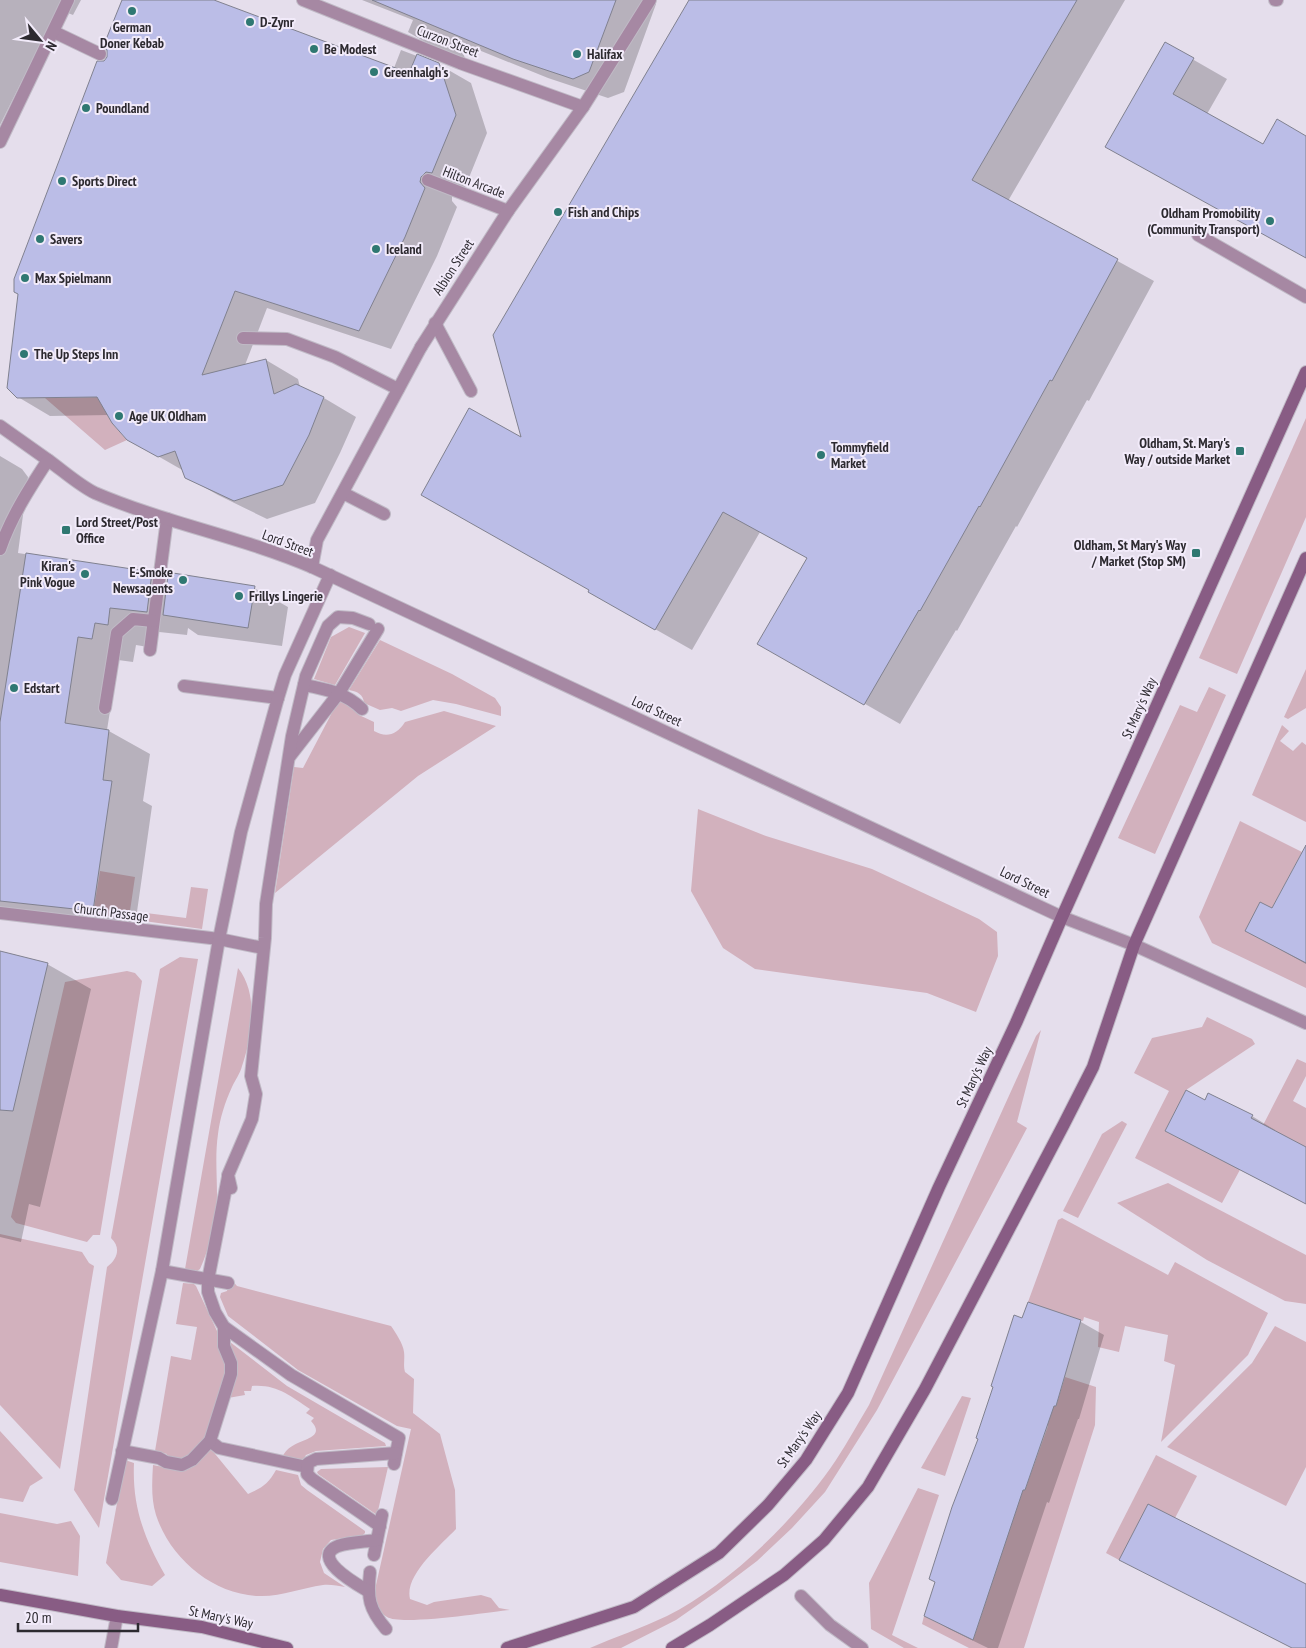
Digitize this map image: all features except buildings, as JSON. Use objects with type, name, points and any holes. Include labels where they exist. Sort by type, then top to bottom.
[{"type":"main road","name":"St Mary's Way","points":[[508,1648],[634,1607],[719,1553],[768,1505],[806,1460],[848,1393],[939,1187],[1016,1023],[1306,372]]},
{"type":"main road","points":[[672,1648],[784,1575],[824,1540],[868,1488],[925,1389],[1093,1067],[1134,945],[1306,558]]},
{"type":"main road","name":"St Mary's Way","points":[[0,1595],[117,1616],[202,1627],[287,1648]]},
{"type":"street","points":[[0,142],[68,0]]},
{"type":"street","name":"Curzon Street","points":[[303,0],[460,63],[583,107]]},
{"type":"street","name":"Albion Street","points":[[312,567],[317,540],[435,323],[508,211],[583,107],[650,0]]},
{"type":"street","points":[[54,32],[100,54]]},
{"type":"street","name":"Hilton Arcade","points":[[428,180],[508,211]]},
{"type":"street","points":[[1198,235],[1306,297]]},
{"type":"street","points":[[435,323],[471,391]]},
{"type":"street","points":[[243,338],[287,339],[335,357],[398,389]]},
{"type":"street","name":"Lord Street","points":[[0,426],[93,492],[167,519],[285,556],[312,567],[1062,917],[1134,945],[1306,1023]]},
{"type":"street","points":[[0,550],[23,498],[48,460]]},
{"type":"street","points":[[343,492],[384,514]]},
{"type":"street","points":[[150,650],[167,519]]},
{"type":"street","points":[[112,1499],[162,1271],[219,939],[241,832],[285,675],[330,575]]},
{"type":"street","points":[[289,758],[339,693],[374,626],[353,618],[338,617],[328,626],[306,676],[292,736],[266,904],[251,1076],[256,1094],[252,1120],[230,1182],[208,1280],[208,1292],[215,1312],[224,1327],[291,1375],[399,1438],[395,1459],[316,1459],[308,1463],[307,1474],[312,1479],[381,1521],[374,1555]]},
{"type":"street","points":[[105,708],[117,633],[133,619],[153,621]]},
{"type":"street","points":[[304,685],[339,693],[353,700],[362,709]]},
{"type":"street","points":[[184,686],[278,698]]},
{"type":"street","points":[[266,904],[279,899]]},
{"type":"street","name":"Church Passage","points":[[0,913],[219,939],[263,948]]},
{"type":"street","points":[[162,1271],[228,1283]]},
{"type":"street","points":[[122,1451],[159,1458],[166,1462],[182,1465],[192,1460],[210,1441],[232,1374],[231,1362],[224,1346],[224,1327]]},
{"type":"street","points":[[210,1441],[219,1448],[307,1468]]},
{"type":"street","points":[[368,1591],[336,1569],[330,1563],[329,1557],[330,1552],[335,1547],[377,1540]]},
{"type":"street","points":[[370,1572],[368,1591],[370,1605],[378,1620],[386,1629]]},
{"type":"street","points":[[801,1596],[830,1625],[862,1648]]},
{"type":"street","points":[[111,1648],[117,1616]]},
{"type":"shaded area","points":[[102,397],[108,416],[114,426],[127,440],[105,450],[45,398]]},
{"type":"shaded area","points":[[1306,418],[1306,517],[1237,674],[1199,658]]},
{"type":"shaded area","points":[[349,627],[365,633],[335,685],[314,679],[331,637]]},
{"type":"shaded area","points":[[380,640],[452,674],[495,698],[501,707],[501,716],[433,700],[401,711],[392,708],[380,710],[364,703],[359,694],[349,690]]},
{"type":"shaded area","points":[[1306,669],[1306,708],[1288,719],[1284,717]]},
{"type":"shaded area","points":[[1209,687],[1226,695],[1155,854],[1118,838],[1180,705],[1197,712]]},
{"type":"shaded area","points":[[340,702],[348,703],[359,715],[374,722],[374,731],[387,735],[398,730],[405,722],[444,711],[496,726],[418,776],[275,893],[294,767],[303,768],[336,705]]},
{"type":"shaded area","points":[[1282,725],[1289,731],[1280,741],[1293,751],[1302,742],[1306,745],[1306,822],[1252,795]]},
{"type":"shaded area","points":[[698,809],[766,836],[872,869],[979,919],[997,932],[998,956],[976,1012],[927,993],[755,969],[723,948],[691,891]]},
{"type":"shaded area","points":[[1240,821],[1302,852],[1272,908],[1306,963],[1306,988],[1212,943],[1199,917]]},
{"type":"shaded area","points":[[100,871],[135,877],[130,911],[186,918],[191,887],[208,889],[202,929],[93,914]]},
{"type":"shaded area","points":[[180,957],[198,959],[99,1528],[74,1490],[107,1267],[114,1260],[117,1253],[116,1245],[111,1238],[160,969]]},
{"type":"shaded area","points":[[238,968],[245,978],[249,990],[252,1016],[251,1029],[246,1055],[227,1098],[220,1122],[217,1149],[216,1214],[207,1252],[200,1269],[197,1271],[185,1269]]},
{"type":"shaded area","points":[[127,971],[135,973],[142,981],[100,1235],[93,1235],[87,1242],[16,1223],[11,1217],[65,982]]},
{"type":"shaded area","points":[[1207,1017],[1252,1039],[1255,1044],[1186,1090],[1165,1131],[1229,1164],[1242,1166],[1222,1203],[1135,1158],[1169,1091],[1134,1073],[1152,1038],[1202,1027]]},
{"type":"shaded area","points":[[1041,1030],[1017,1122],[1027,1128],[877,1410],[825,1492],[792,1528],[757,1561],[676,1620],[621,1648],[590,1648],[667,1616],[714,1586],[760,1548],[820,1482],[869,1405],[1036,1036]]},
{"type":"shaded area","points":[[1297,1059],[1306,1063],[1306,1076],[1293,1101],[1306,1108],[1306,1154],[1260,1131]]},
{"type":"shaded area","points":[[1122,1121],[1127,1124],[1078,1218],[1063,1211],[1102,1134]]},
{"type":"shaded area","points":[[1168,1183],[1306,1255],[1306,1304],[1285,1301],[1207,1260],[1117,1203]]},
{"type":"shaded area","points":[[1062,1218],[1168,1275],[1175,1262],[1268,1313],[1248,1355],[1161,1442],[1175,1365],[1164,1361],[1168,1335],[1125,1326],[1119,1352],[1098,1347],[1099,1322],[1084,1317],[1083,1321],[1028,1302],[1058,1220]]},
{"type":"shaded area","points":[[0,1234],[82,1252],[89,1263],[94,1266],[60,1469],[0,1405]]},
{"type":"shaded area","points":[[230,1278],[237,1286],[391,1326],[403,1349],[405,1372],[414,1379],[413,1413],[440,1434],[455,1490],[456,1529],[433,1552],[418,1571],[410,1590],[410,1599],[427,1605],[434,1602],[481,1595],[491,1598],[499,1608],[510,1610],[446,1618],[409,1620],[387,1617],[382,1613],[374,1594],[411,1429],[397,1426],[298,1370],[228,1316],[220,1297],[221,1293],[227,1291]]},
{"type":"shaded area","points":[[183,1283],[196,1286],[224,1346],[228,1370],[207,1440],[189,1459],[166,1460],[167,1454],[155,1451],[171,1356],[191,1360],[197,1327],[176,1324]]},
{"type":"shaded area","points":[[1275,1326],[1306,1342],[1306,1467],[1286,1506],[1167,1447],[1252,1363]]},
{"type":"shaded area","points":[[230,1342],[287,1386],[385,1443],[386,1446],[316,1451],[306,1455],[302,1461],[282,1457],[290,1447],[315,1434],[315,1426],[311,1421],[314,1418],[306,1413],[310,1409],[289,1395],[269,1387],[252,1386],[251,1391],[244,1391],[245,1395],[228,1398]]},
{"type":"shaded area","points":[[1065,1377],[1096,1387],[1095,1425],[1024,1648],[969,1648],[922,1624],[924,1616],[973,1640],[987,1598],[970,1474],[1025,1490],[1048,1426],[998,1388],[1056,1406]]},
{"type":"shaded area","points":[[962,1396],[971,1398],[945,1476],[921,1468]]},
{"type":"shaded area","points":[[0,1431],[43,1478],[30,1486],[23,1502],[0,1498]]},
{"type":"shaded area","points":[[211,1449],[248,1494],[265,1485],[276,1470],[298,1475],[301,1485],[365,1531],[363,1535],[331,1540],[323,1549],[320,1562],[324,1573],[345,1587],[323,1585],[266,1596],[241,1594],[209,1581],[182,1559],[171,1546],[154,1509],[153,1465],[178,1470]]},
{"type":"shaded area","points":[[1156,1455],[1197,1476],[1175,1518],[1119,1560],[1106,1553]]},
{"type":"shaded area","points":[[125,1460],[134,1463],[137,1508],[145,1535],[165,1575],[152,1586],[121,1580],[106,1563]]},
{"type":"shaded area","points":[[388,1467],[377,1515],[317,1472],[321,1469]]},
{"type":"shaded area","points":[[918,1488],[939,1495],[892,1635],[918,1648],[904,1648],[871,1629],[869,1583]]},
{"type":"shaded area","points":[[0,1513],[57,1524],[71,1521],[80,1536],[78,1576],[0,1562]]},
{"type":"place","name":"German Doner Kebab","points":[[132,11]]},
{"type":"place","name":"D-Zynr","points":[[250,22]]},
{"type":"place","name":"Be Modest","points":[[314,49]]},
{"type":"place","name":"Halifax","points":[[577,54]]},
{"type":"place","name":"Greenhalgh's","points":[[374,72]]},
{"type":"place","name":"Poundland","points":[[86,108]]},
{"type":"place","name":"Sports Direct","points":[[62,181]]},
{"type":"place","name":"Fish and Chips","points":[[558,212]]},
{"type":"place","name":"Oldham Promobility (Community Transport)","points":[[1270,221]]},
{"type":"place","name":"Savers","points":[[40,239]]},
{"type":"place","name":"Iceland","points":[[376,249]]},
{"type":"place","name":"Max Spielmann","points":[[25,278]]},
{"type":"place","name":"The Up Steps Inn","points":[[24,354]]},
{"type":"place","name":"Age UK Oldham","points":[[119,416]]},
{"type":"place","name":"Oldham, St. Mary's Way / outside Market","points":[[1240,451]]},
{"type":"place","name":"Tommyfield Market","points":[[821,455]]},
{"type":"place","name":"Lord Street/Post Office","points":[[66,530]]},
{"type":"place","name":"Oldham, St Mary's Way / Market (Stop SM)","points":[[1196,553]]},
{"type":"place","name":"Kiran's Pink Vogue","points":[[85,574]]},
{"type":"place","name":"E-Smoke Newsagents","points":[[183,580]]},
{"type":"place","name":"Frillys Lingerie","points":[[239,596]]},
{"type":"place","name":"Edstart","points":[[14,688]]}]
